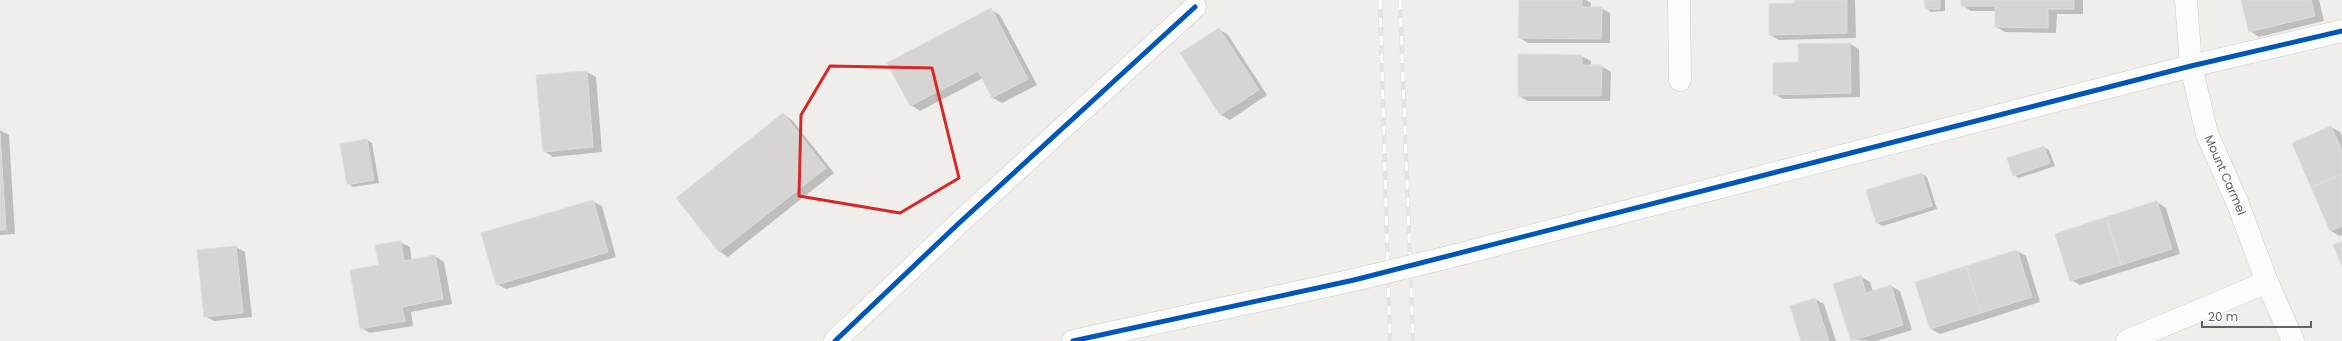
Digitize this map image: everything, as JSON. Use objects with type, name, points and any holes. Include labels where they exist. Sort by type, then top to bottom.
[{"type":"street","points":[[1679,0],[1680,80]]},
{"type":"street","name":"Mount Carmel","points":[[2186,0],[2191,66],[2207,134],[2238,204],[2267,282],[2293,341]]},
{"type":"street","points":[[835,341],[1194,2]]},
{"type":"street","points":[[1073,341],[1354,280],[1449,257],[2191,66],[2342,31]]},
{"type":"street","points":[[2127,341],[2267,282]]},
{"type":"highlighted area","points":[[830,66],[932,68],[959,178],[900,213],[799,196],[801,115]]},
{"type":"building","points":[[1519,0],[1582,0],[1582,7],[1602,7],[1601,39],[1518,38]]},
{"type":"building","points":[[1794,0],[1847,0],[1847,33],[1769,35],[1769,4],[1795,3]]},
{"type":"building","points":[[1924,0],[1940,0],[1940,9],[1925,9]]},
{"type":"building","points":[[1961,0],[2074,0],[2074,9],[2048,9],[2048,28],[1995,27],[1995,6],[1961,6]]},
{"type":"building","points":[[2241,0],[2311,0],[2315,16],[2249,32]]},
{"type":"building","points":[[991,8],[1028,79],[992,98],[978,71],[910,106],[887,63]]},
{"type":"building","points":[[1219,28],[1259,90],[1220,115],[1180,53]]},
{"type":"building","points":[[1850,43],[1851,93],[1773,95],[1773,63],[1799,62],[1798,44]]},
{"type":"building","points":[[1518,54],[1582,55],[1582,65],[1602,65],[1601,96],[1518,96]]},
{"type":"building","points":[[587,71],[593,147],[543,152],[536,75]]},
{"type":"building","points":[[783,113],[826,168],[719,252],[676,198]]},
{"type":"building","points":[[2331,126],[2342,150],[2342,174],[2311,187],[2292,143]]},
{"type":"building","points":[[0,133],[6,230],[0,230]]},
{"type":"building","points":[[367,139],[374,180],[347,185],[340,144]]},
{"type":"building","points":[[2044,146],[2050,163],[2013,176],[2007,158]]},
{"type":"building","points":[[1922,173],[1932,206],[1876,223],[1866,190]]},
{"type":"building","points":[[2342,174],[2342,226],[2330,231],[2311,187]]},
{"type":"building","points":[[593,200],[608,252],[496,285],[481,233]]},
{"type":"building","points":[[2157,201],[2172,249],[2121,265],[2106,217]]},
{"type":"building","points":[[2106,217],[2121,265],[2070,281],[2055,234]]},
{"type":"building","points":[[401,241],[404,261],[435,255],[443,299],[402,307],[405,321],[360,329],[350,270],[379,265],[375,245]]},
{"type":"building","points":[[2342,241],[2342,266],[2333,245]]},
{"type":"building","points":[[236,246],[243,313],[204,317],[197,250]]},
{"type":"building","points":[[2017,250],[2032,297],[1981,313],[1966,266]]},
{"type":"building","points":[[1966,266],[1981,313],[1930,329],[1915,282]]},
{"type":"building","points":[[1861,275],[1866,293],[1891,285],[1903,325],[1851,341],[1833,284]]},
{"type":"building","points":[[1815,298],[1829,341],[1801,341],[1790,306]]},
{"type":"railway","points":[[1380,0],[1390,341]]},
{"type":"railway","points":[[1400,0],[1413,341]]},
{"type":"cycle path","points":[[835,341],[958,224],[1195,7]]},
{"type":"cycle path","points":[[1073,341],[1354,280],[2191,66],[2342,31]]}]
